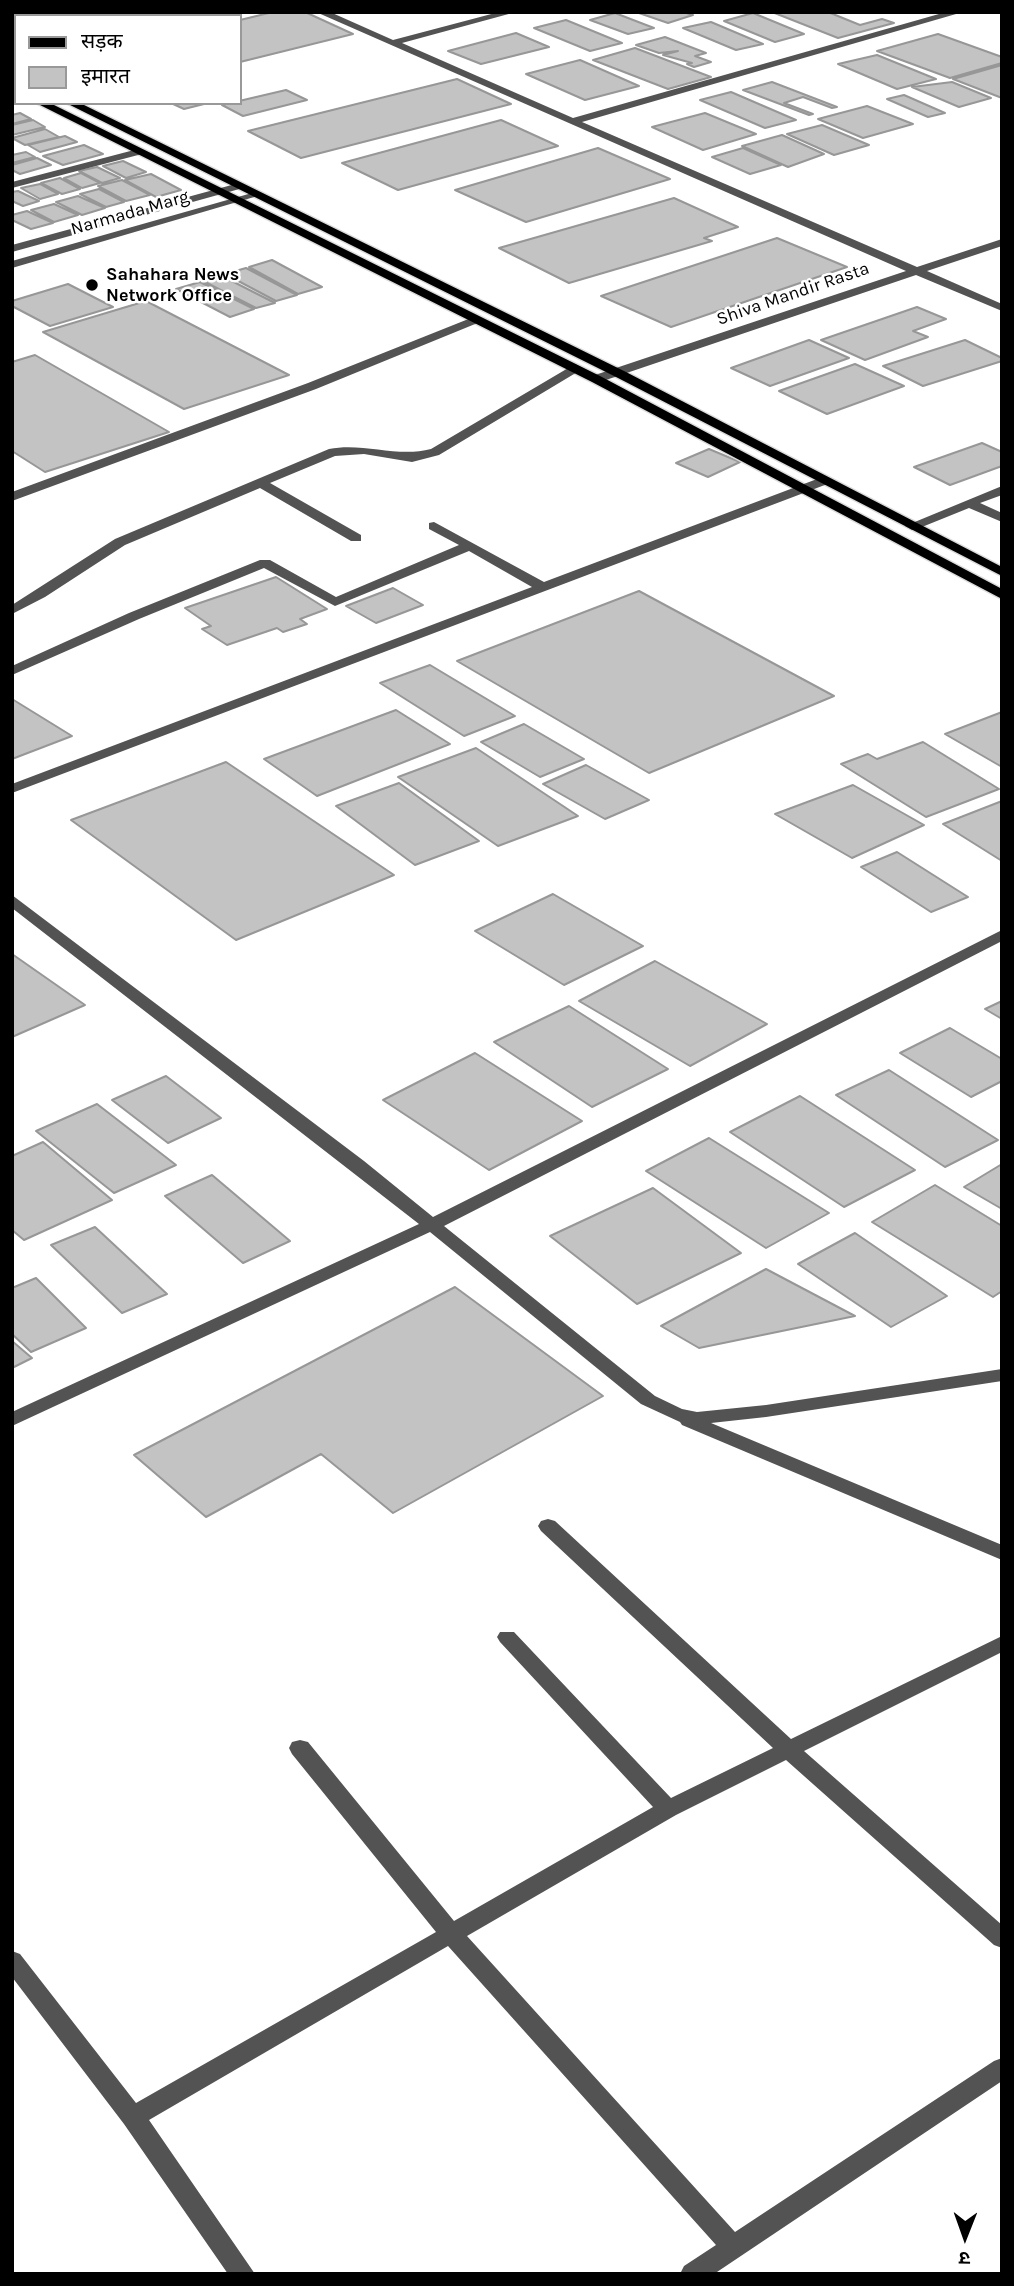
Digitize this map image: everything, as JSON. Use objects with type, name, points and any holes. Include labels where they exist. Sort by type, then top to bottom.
[{"type":"main road","points":[[45,105],[575,368],[1002,595]]},
{"type":"main road","points":[[75,105],[616,372],[1002,572]]},
{"type":"street","points":[[321,12],[1002,308]]},
{"type":"street","points":[[392,43],[511,12]]},
{"type":"street","points":[[572,121],[958,12]]},
{"type":"street","points":[[12,185],[138,152]]},
{"type":"street","name":"Narmada Marg","points":[[12,249],[239,186]]},
{"type":"street","name":"Narmada Marg","points":[[12,265],[256,195]]},
{"type":"street","name":"Shiva Mandir Rasta","points":[[596,379],[1002,242]]},
{"type":"street","points":[[12,497],[313,386],[476,320]]},
{"type":"street","points":[[12,610],[57,586],[95,555],[120,542],[333,452],[364,450],[412,458],[426,455],[575,368]]},
{"type":"street","points":[[12,789],[825,480]]},
{"type":"street","points":[[261,483],[356,538]]},
{"type":"street","points":[[912,526],[1002,490]]},
{"type":"street","points":[[969,503],[1002,518]]},
{"type":"street","points":[[434,526],[543,587]]},
{"type":"street","points":[[12,671],[134,616],[265,563],[335,602],[470,546]]},
{"type":"street","points":[[12,900],[358,1165],[648,1400],[677,1415],[1002,1553]]},
{"type":"street","points":[[12,1420],[431,1225],[1002,935]]},
{"type":"street","points":[[677,1415],[697,1418],[765,1411],[1002,1375]]},
{"type":"street","points":[[548,1526],[789,1749],[1002,1939]]},
{"type":"street","points":[[507,1637],[668,1809]]},
{"type":"street","points":[[133,2117],[668,1809],[1002,1643]]},
{"type":"street","points":[[300,1748],[450,1933],[734,2248]]},
{"type":"street","points":[[12,1960],[133,2117],[242,2274]]},
{"type":"street","points":[[693,2274],[1002,2068]]},
{"type":"building","points":[[273,12],[305,12],[353,34],[242,62],[242,20]]},
{"type":"building","points":[[636,12],[683,12],[693,15],[668,23]]},
{"type":"building","points":[[772,12],[828,12],[860,25],[882,19],[894,23],[838,38]]},
{"type":"building","points":[[615,13],[654,28],[628,34],[590,20]]},
{"type":"building","points":[[753,13],[804,34],[775,42],[724,21]]},
{"type":"building","points":[[566,20],[622,43],[590,51],[534,28]]},
{"type":"building","points":[[711,22],[763,44],[736,50],[683,28]]},
{"type":"building","points":[[516,33],[549,47],[481,64],[448,51]]},
{"type":"building","points":[[938,34],[1002,57],[1002,63],[950,78],[877,51]]},
{"type":"building","points":[[665,37],[706,53],[695,56],[711,62],[694,67],[687,64],[692,63],[663,55],[678,51],[659,53],[636,45]]},
{"type":"building","points":[[635,48],[711,77],[668,89],[593,60]]},
{"type":"building","points":[[877,55],[936,79],[897,89],[838,64]]},
{"type":"building","points":[[580,60],[639,86],[585,100],[526,74]]},
{"type":"building","points":[[1002,65],[1002,98],[953,79]]},
{"type":"building","points":[[457,79],[511,104],[301,158],[248,131]]},
{"type":"building","points":[[772,82],[837,107],[832,108],[803,97],[784,103],[813,114],[809,115],[743,90]]},
{"type":"building","points":[[952,82],[991,98],[959,107],[912,87]]},
{"type":"building","points":[[286,90],[307,100],[243,116],[222,105],[242,105],[242,100]]},
{"type":"building","points":[[731,92],[796,120],[765,128],[700,100]]},
{"type":"building","points":[[904,95],[945,113],[928,117],[887,99]]},
{"type":"building","points":[[175,105],[200,105],[184,109]]},
{"type":"building","points":[[867,106],[913,124],[863,138],[818,119]]},
{"type":"building","points":[[20,113],[31,119],[12,124],[12,115]]},
{"type":"building","points":[[705,113],[756,134],[703,150],[652,127]]},
{"type":"building","points":[[33,120],[45,127],[12,135],[12,125]]},
{"type":"building","points":[[501,120],[558,146],[398,190],[342,163]]},
{"type":"building","points":[[822,125],[869,145],[834,155],[787,134]]},
{"type":"building","points":[[45,129],[59,137],[25,145],[12,138]]},
{"type":"building","points":[[782,135],[824,154],[788,167],[742,146]]},
{"type":"building","points":[[65,136],[77,142],[40,152],[28,145]]},
{"type":"building","points":[[84,145],[103,154],[63,165],[43,156]]},
{"type":"building","points":[[598,148],[670,179],[526,222],[455,190]]},
{"type":"building","points":[[743,148],[781,165],[750,174],[712,157]]},
{"type":"building","points":[[26,152],[35,157],[12,163],[12,155]]},
{"type":"building","points":[[37,158],[51,165],[20,174],[12,170],[12,165]]},
{"type":"building","points":[[123,161],[146,172],[126,178],[103,166]]},
{"type":"building","points":[[97,167],[120,178],[102,183],[79,171]]},
{"type":"building","points":[[81,173],[100,183],[82,188],[64,178]]},
{"type":"building","points":[[151,174],[181,190],[156,197],[125,180]]},
{"type":"building","points":[[60,178],[80,189],[62,194],[41,183]]},
{"type":"building","points":[[122,180],[150,195],[126,201],[98,186]]},
{"type":"building","points":[[40,184],[58,194],[40,199],[21,188]]},
{"type":"building","points":[[99,189],[124,202],[106,207],[80,194]]},
{"type":"building","points":[[18,191],[39,201],[23,206],[12,201],[12,192]]},
{"type":"building","points":[[78,196],[105,208],[82,215],[56,202]]},
{"type":"building","points":[[674,198],[738,227],[704,238],[712,241],[569,283],[499,248]]},
{"type":"building","points":[[54,204],[78,215],[54,222],[31,210]]},
{"type":"building","points":[[27,211],[53,223],[31,229],[12,220],[12,215]]},
{"type":"building","points":[[777,238],[847,267],[671,327],[601,296]]},
{"type":"building","points":[[272,260],[322,287],[298,294],[249,267]]},
{"type":"building","points":[[246,268],[297,295],[276,301],[225,274]]},
{"type":"building","points":[[222,276],[275,303],[256,308],[203,281]]},
{"type":"building","points":[[200,282],[254,309],[230,317],[176,289]]},
{"type":"building","points":[[68,284],[113,307],[50,326],[12,306],[12,301]]},
{"type":"building","points":[[146,301],[289,375],[184,409],[43,332]]},
{"type":"building","points":[[917,307],[946,319],[913,331],[928,337],[865,360],[821,340]]},
{"type":"building","points":[[809,340],[849,358],[770,386],[731,368]]},
{"type":"building","points":[[965,340],[1002,358],[1002,361],[923,386],[883,366]]},
{"type":"building","points":[[35,355],[169,432],[45,472],[12,451],[12,362]]},
{"type":"building","points":[[855,364],[904,386],[827,414],[779,391]]},
{"type":"building","points":[[982,443],[1002,452],[1002,466],[950,485],[914,467]]},
{"type":"building","points":[[709,449],[740,462],[708,477],[676,463]]},
{"type":"building","points":[[276,577],[327,609],[300,619],[307,624],[283,632],[277,628],[227,645],[202,629],[211,626],[185,608]]},
{"type":"building","points":[[393,588],[423,605],[376,623],[346,606]]},
{"type":"building","points":[[639,591],[834,696],[649,773],[457,661]]},
{"type":"building","points":[[430,665],[515,716],[464,736],[380,683]]},
{"type":"building","points":[[12,699],[72,736],[12,759]]},
{"type":"building","points":[[396,710],[450,744],[317,796],[264,759]]},
{"type":"building","points":[[1002,712],[1002,767],[945,734]]},
{"type":"building","points":[[524,724],[584,759],[540,777],[481,742]]},
{"type":"building","points":[[923,742],[999,789],[926,817],[841,764],[868,754],[877,759]]},
{"type":"building","points":[[476,748],[578,816],[498,846],[398,777]]},
{"type":"building","points":[[226,762],[394,875],[236,940],[71,820]]},
{"type":"building","points":[[586,765],[649,800],[605,819],[543,784]]},
{"type":"building","points":[[399,783],[479,841],[415,865],[336,806]]},
{"type":"building","points":[[853,785],[924,825],[852,858],[775,814]]},
{"type":"building","points":[[1002,801],[1002,861],[943,824]]},
{"type":"building","points":[[897,852],[968,897],[931,912],[861,867]]},
{"type":"building","points":[[553,894],[643,946],[564,985],[475,931]]},
{"type":"building","points":[[12,954],[85,1005],[12,1037]]},
{"type":"building","points":[[655,961],[767,1024],[690,1066],[579,1001]]},
{"type":"building","points":[[1002,1001],[1002,1019],[985,1009]]},
{"type":"building","points":[[569,1006],[668,1069],[592,1107],[494,1042]]},
{"type":"building","points":[[950,1028],[1002,1059],[1002,1081],[971,1097],[900,1053]]},
{"type":"building","points":[[475,1053],[582,1121],[489,1170],[383,1100]]},
{"type":"building","points":[[889,1070],[998,1140],[945,1167],[836,1095]]},
{"type":"building","points":[[166,1076],[221,1118],[168,1143],[112,1100]]},
{"type":"building","points":[[800,1096],[915,1170],[844,1207],[730,1132]]},
{"type":"building","points":[[97,1104],[176,1165],[114,1193],[36,1131]]},
{"type":"building","points":[[709,1138],[829,1213],[766,1248],[646,1171]]},
{"type":"building","points":[[43,1142],[112,1200],[24,1240],[12,1230],[12,1156]]},
{"type":"building","points":[[1002,1164],[1002,1209],[964,1187]]},
{"type":"building","points":[[212,1175],[290,1241],[243,1263],[165,1196]]},
{"type":"building","points":[[935,1185],[1002,1226],[1002,1291],[993,1297],[872,1222]]},
{"type":"building","points":[[653,1188],[741,1253],[637,1304],[550,1236]]},
{"type":"building","points":[[95,1227],[167,1294],[122,1313],[51,1245]]},
{"type":"building","points":[[855,1233],[947,1296],[891,1327],[798,1264]]},
{"type":"building","points":[[766,1269],[855,1316],[699,1348],[661,1326]]},
{"type":"building","points":[[36,1278],[86,1328],[31,1352],[12,1334],[12,1288]]},
{"type":"building","points":[[455,1287],[603,1396],[393,1513],[321,1454],[206,1517],[134,1455]]},
{"type":"building","points":[[12,1341],[32,1358],[12,1368]]},
{"type":"place","name":"Sahahara News Network Office","points":[[92,285]]}]
